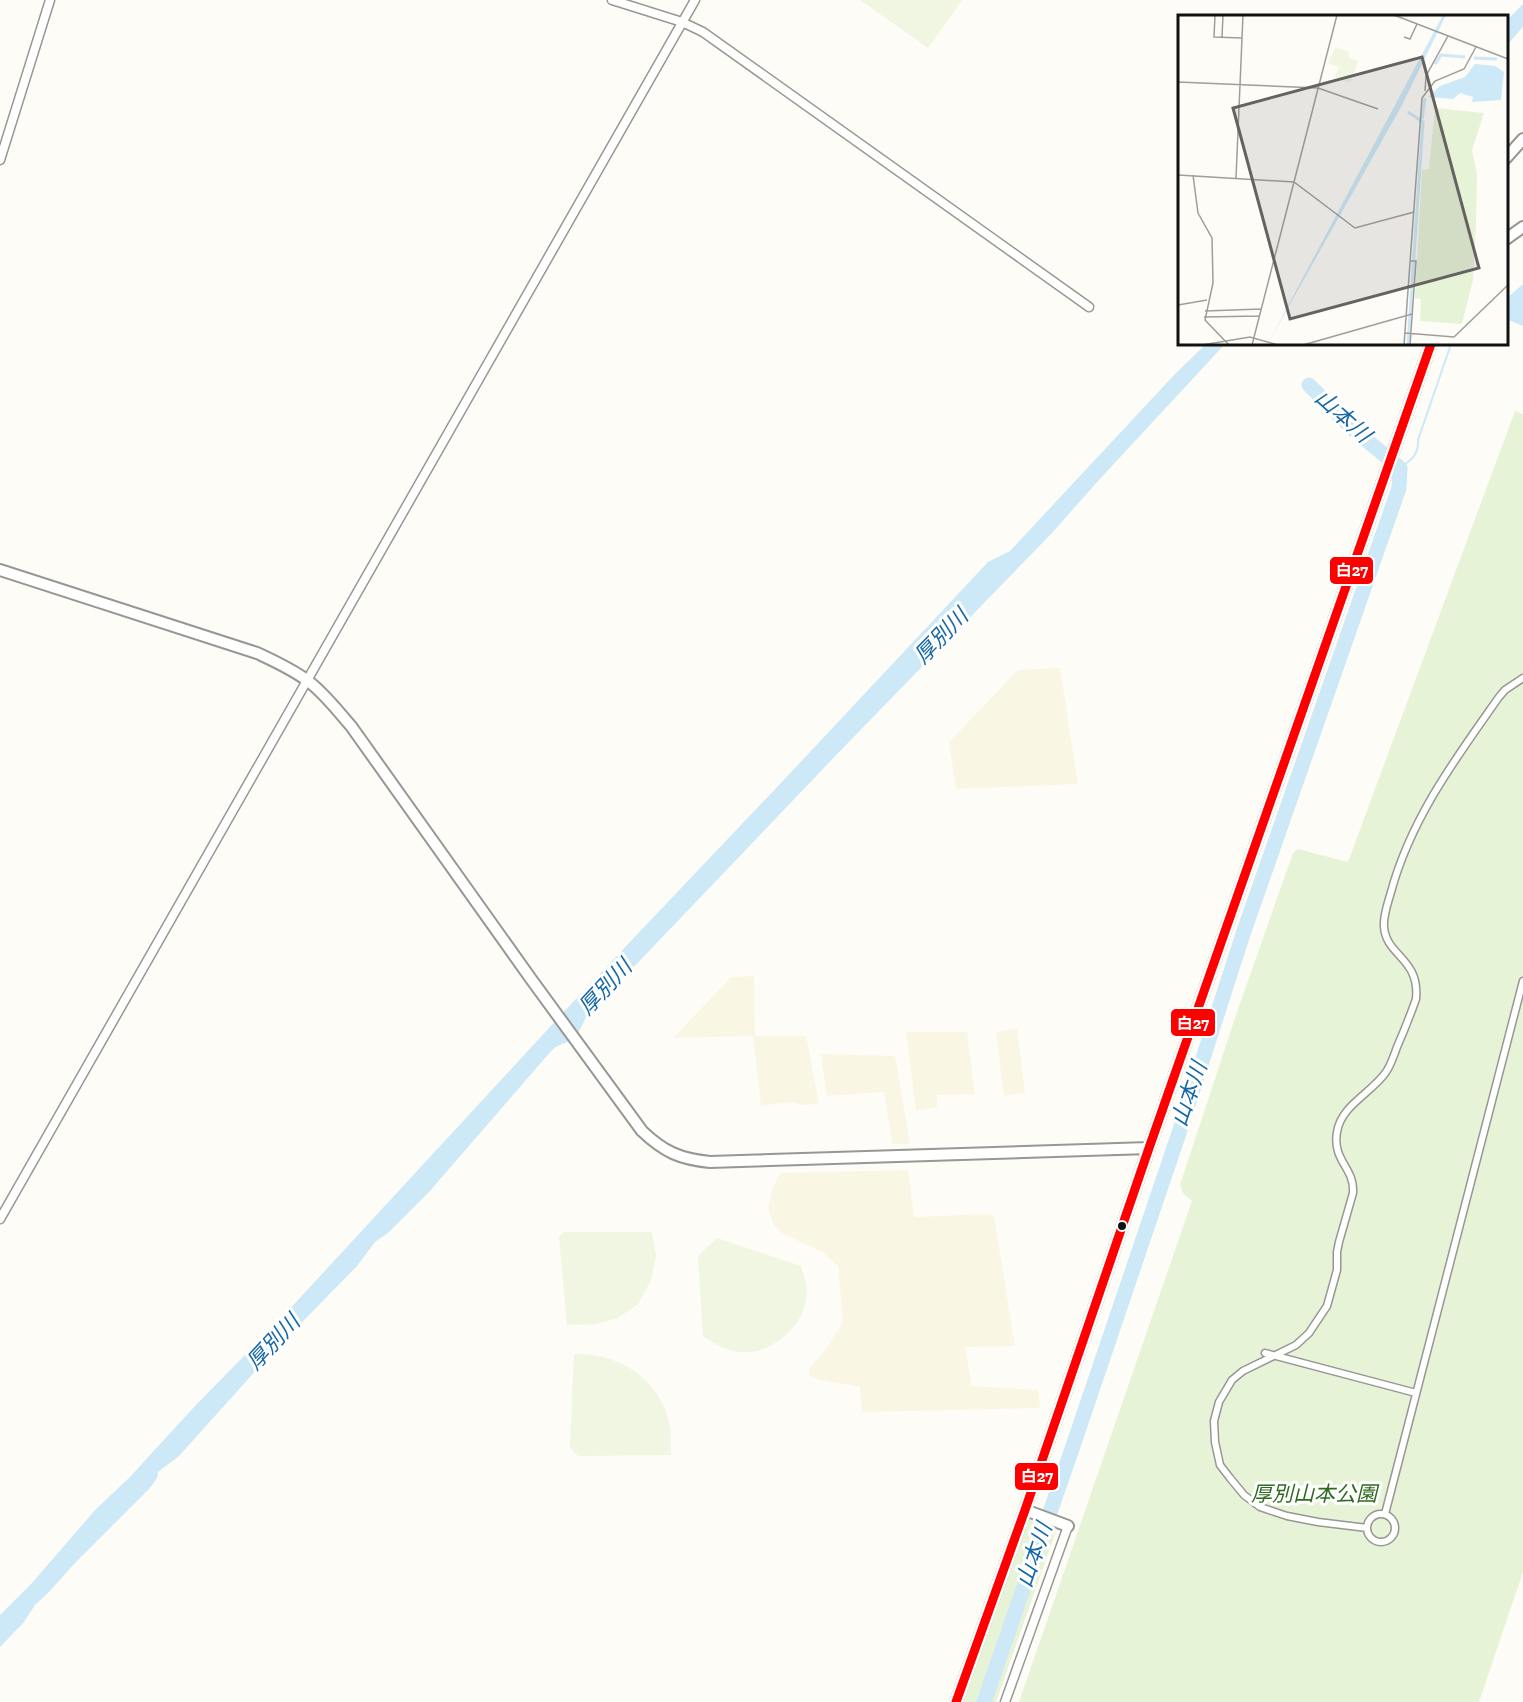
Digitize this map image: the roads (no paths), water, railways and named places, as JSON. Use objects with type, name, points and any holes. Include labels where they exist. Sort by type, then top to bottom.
[{"type":"street","points":[[0,160],[50,0]]},
{"type":"street","points":[[612,0],[682,22],[703,32],[1089,307]]},
{"type":"street","points":[[0,1219],[695,0]]},
{"type":"street","points":[[1508,156],[1523,139]]},
{"type":"street","points":[[1508,238],[1523,227]]},
{"type":"street","points":[[956,1702],[1431,345]]},
{"type":"street","points":[[0,570],[256,653],[307,680],[327,698],[351,726],[642,1131],[670,1153],[688,1160],[710,1162],[1149,1148]]},
{"type":"street","points":[[1367,1528],[1287,1516],[1260,1507],[1244,1495],[1221,1465],[1215,1442],[1214,1421],[1219,1402],[1232,1380],[1243,1371],[1296,1345],[1310,1333],[1328,1306],[1337,1270],[1337,1252],[1353,1185],[1351,1175],[1338,1156],[1337,1130],[1348,1110],[1387,1072],[1416,999],[1417,987],[1413,974],[1407,963],[1393,948],[1383,928],[1385,912],[1397,870],[1416,825],[1451,764],[1499,697],[1523,678]]},
{"type":"street","points":[[1385,1514],[1523,981]]},
{"type":"street","points":[[1265,1353],[1416,1393]]},
{"type":"street","points":[[1005,1702],[1065,1525],[1025,1510]]},
{"type":"street","points":[[1385,1514],[1395,1524],[1395,1531],[1390,1539],[1383,1542],[1369,1535],[1367,1528],[1372,1517],[1385,1514]]},
{"type":"water","points":[[1523,4],[1523,27],[1508,44],[1508,19]]},
{"type":"water","points":[[1523,284],[1523,326],[1508,320],[1508,297]]},
{"type":"water","name":"厚別川","points":[[1205,345],[1224,345],[1051,534],[586,1017],[575,1036],[552,1050],[429,1192],[388,1233],[375,1242],[357,1266],[266,1359],[179,1456],[158,1472],[150,1488],[35,1605],[24,1622],[0,1647],[0,1615],[32,1583],[96,1509],[129,1478],[195,1406],[286,1313],[573,1002],[988,562],[1010,551]]},
{"type":"waterway","points":[[1400,468],[1416,453],[1418,440],[1451,345]]},
{"type":"waterway","name":"山本川","points":[[984,1702],[1179,1133],[1243,934],[1399,488],[1400,468],[1353,429],[1309,385]]},
{"type":"park label","name":"厚別山本公園","points":[[1314,1493]]}]
